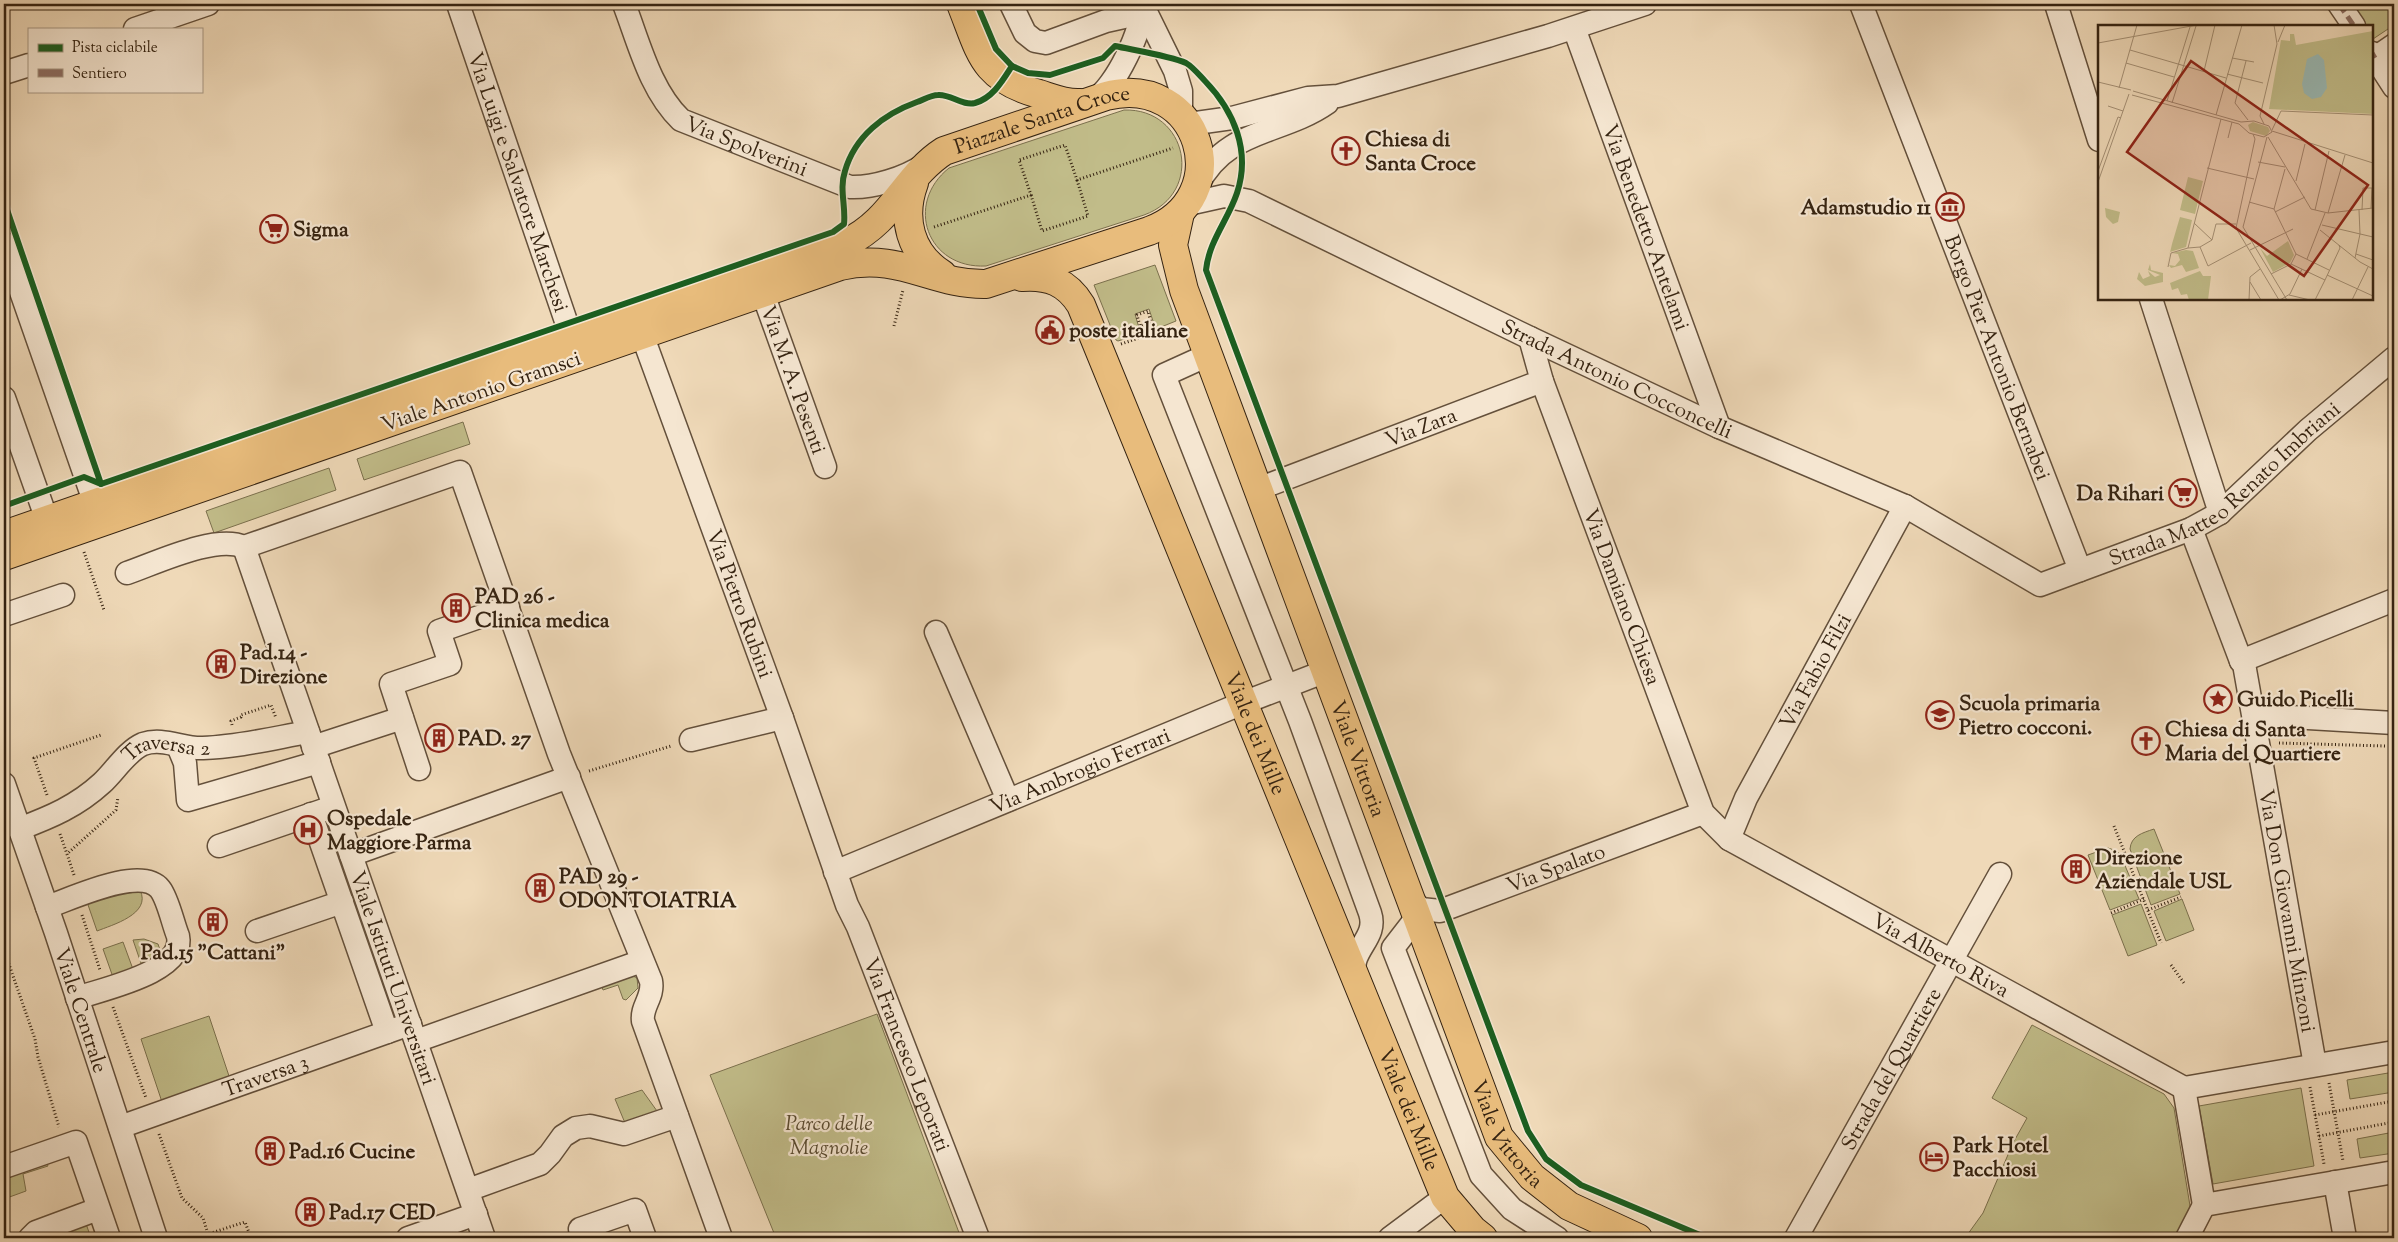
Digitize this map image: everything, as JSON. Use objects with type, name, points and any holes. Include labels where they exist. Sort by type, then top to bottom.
[{"type":"main road","points":[[961,4],[982,55],[998,77],[1018,89],[1067,102],[1094,100]]},
{"type":"main road","name":"Piazzale Santa Croce","points":[[927,165],[955,146],[1117,93],[1140,93],[1162,100],[1180,123]]},
{"type":"main road","name":"Viale Vittoria","points":[[1180,123],[1194,134],[1200,158],[1199,176],[1173,238],[1174,254],[1184,290],[1499,1137],[1532,1177],[1569,1206],[1638,1238]]},
{"type":"main road","name":"Viale Antonio Gramsci","points":[[759,284],[860,236],[884,216],[927,165]]},
{"type":"main road","points":[[927,165],[910,194],[908,205],[909,228],[912,239],[920,254],[940,273],[962,282],[986,284],[998,281],[1160,227],[1187,203]]},
{"type":"main road","name":"Viale Antonio Gramsci","points":[[4,535],[47,520],[99,513],[480,392],[638,324],[759,284],[869,261],[913,268],[962,282]]},
{"type":"main road","name":"Viale dei Mille","points":[[998,281],[1032,276],[1051,278],[1066,287],[1078,300],[1445,1197],[1473,1230],[1483,1238]]},
{"type":"main road","name":"Viale Antonio Gramsci","points":[[4,556],[99,513],[474,369],[571,336],[638,324]]},
{"type":"street","name":"Via Luigi e Salvatore Marchesi","points":[[458,4],[571,336],[569,346],[504,370],[490,387],[480,392]]},
{"type":"street","name":"Via Spolverini","points":[[624,4],[658,90],[668,108],[680,120],[850,187],[864,187],[906,174],[927,165]]},
{"type":"street","points":[[1011,4],[1020,25],[1028,36],[1035,41],[1046,43],[1106,21],[1133,15],[1140,9],[1142,4]]},
{"type":"street","points":[[1094,100],[1106,90],[1127,55],[1135,37],[1142,4],[1175,71],[1181,91],[1180,123],[1232,118],[1308,98],[1338,96],[1574,28],[1645,4]]},
{"type":"street","name":"Borgo Pier Antonio Bernabei","points":[[1861,4],[2080,570]]},
{"type":"street","points":[[2056,4],[2098,137]]},
{"type":"street","points":[[2339,4],[2353,25]]},
{"type":"street","points":[[138,28],[194,6]]},
{"type":"street","name":"Via Benedetto Antelami","points":[[1574,28],[1719,427]]},
{"type":"street","points":[[2394,45],[2373,55],[2394,87]]},
{"type":"street","points":[[4,74],[28,65]]},
{"type":"street","points":[[1187,203],[1209,165],[1228,149],[1309,113],[1338,96]]},
{"type":"street","name":"Strada Antonio Cocconcelli","points":[[1187,203],[1224,196],[1249,201],[1530,338],[1719,427],[1905,506],[2040,585]]},
{"type":"street","points":[[4,243],[84,477],[99,513]]},
{"type":"street","name":"Via M. A. Pesenti","points":[[759,284],[786,359],[793,373],[825,467]]},
{"type":"street","points":[[2150,300],[2220,513]]},
{"type":"street","name":"Via Pietro Rubini","points":[[638,324],[782,718],[835,872]]},
{"type":"street","points":[[1530,338],[1542,381]]},
{"type":"street","points":[[1208,355],[1164,375],[1287,686],[1372,920],[1373,927],[1354,960],[1354,971],[1357,981]]},
{"type":"street","name":"Strada Matteo Renato Imbriani","points":[[2040,585],[2191,529],[2220,513],[2308,430],[2394,358]]},
{"type":"street","name":"Via Zara","points":[[1258,489],[1542,381]]},
{"type":"street","name":"Via Damiano Chiesa","points":[[1542,381],[1703,813]]},
{"type":"street","points":[[4,398],[47,520]]},
{"type":"street","points":[[127,573],[213,543],[230,542],[244,546],[460,472],[569,777],[652,990],[643,1012],[643,1021],[721,1238]]},
{"type":"street","name":"Via Fabio Filzi","points":[[1729,839],[1746,798],[1905,506]]},
{"type":"street","name":"Via Don Giovanni Minzoni","points":[[2191,529],[2241,661],[2244,664],[2318,1076]]},
{"type":"street","name":"Viale Istituti Universitari","points":[[244,546],[484,1238]]},
{"type":"street","points":[[4,615],[63,595]]},
{"type":"street","points":[[2241,661],[2394,600]]},
{"type":"street","points":[[420,769],[391,684],[450,664],[439,631],[508,607]]},
{"type":"street","points":[[936,632],[1008,800]]},
{"type":"street","name":"Via Ambrogio Ferrari","points":[[835,872],[1243,702],[1326,671]]},
{"type":"street","points":[[2254,715],[2394,724]]},
{"type":"street","points":[[178,746],[185,762],[188,800],[313,747],[402,718]]},
{"type":"street","points":[[691,740],[782,718]]},
{"type":"street","name":"Traversa 2","points":[[13,821],[54,816],[88,795],[140,746],[155,741],[193,748],[313,747]]},
{"type":"street","points":[[351,854],[569,777]]},
{"type":"street","name":"Viale Centrale","points":[[4,784],[13,821],[46,907],[156,1238]]},
{"type":"street","points":[[219,846],[334,806]]},
{"type":"street","name":"Via Alberto Riva","points":[[1703,813],[1729,839],[2184,1088]]},
{"type":"street","name":"Via Spalato","points":[[1414,907],[1430,912],[1442,910],[1703,813]]},
{"type":"street","points":[[311,814],[387,1032]]},
{"type":"street","name":"Via Francesco Leporati","points":[[835,872],[978,1238]]},
{"type":"street","name":"Strada del Quartiere","points":[[1796,1238],[2000,874]]},
{"type":"street","points":[[46,907],[126,880],[142,880],[153,883],[162,892],[178,936],[176,951],[164,966],[77,998]]},
{"type":"street","points":[[257,931],[343,905],[367,900]]},
{"type":"street","points":[[1414,907],[1392,948],[1481,1175],[1512,1209],[1556,1238]]},
{"type":"street","name":"Traversa 3","points":[[120,1127],[387,1032],[413,1032],[642,961]]},
{"type":"street","points":[[2186,1238],[2204,1204],[2184,1088],[2318,1076],[2394,1052]]},
{"type":"street","points":[[468,1190],[540,1164],[563,1136],[576,1128],[590,1126],[624,1134],[677,1116]]},
{"type":"street","points":[[4,1167],[71,1144],[109,1238]]},
{"type":"street","points":[[2204,1204],[2330,1175],[2394,1172]]},
{"type":"street","points":[[2330,1175],[2345,1238]]},
{"type":"street","points":[[1390,1238],[1445,1197]]},
{"type":"street","points":[[30,1238],[36,1232],[98,1209]]},
{"type":"street","points":[[584,1238],[580,1229],[635,1210],[645,1238]]},
{"type":"street","points":[[408,1238],[476,1214]]},
{"type":"path","points":[[1077,180],[1180,123]]},
{"type":"path","points":[[1065,145],[1088,216],[1042,230],[1031,195],[1019,160],[1065,145]]},
{"type":"path","points":[[928,229],[1031,195]]},
{"type":"path","points":[[894,326],[903,290],[900,285]]},
{"type":"path","points":[[1148,312],[1151,322],[1146,324],[1140,326],[1137,315],[1148,312]]},
{"type":"path","points":[[1146,324],[1149,335]]},
{"type":"path","points":[[1113,342],[1120,344],[1176,326]]},
{"type":"path","points":[[101,735],[34,758],[79,889],[76,897],[106,988],[182,1198],[203,1218],[208,1234],[245,1222],[251,1238]]},
{"type":"path","points":[[569,777],[691,740]]},
{"type":"path","points":[[67,854],[116,810],[118,795]]},
{"type":"path","points":[[2114,826],[2161,943]]},
{"type":"path","points":[[2148,910],[2181,897]]},
{"type":"path","points":[[2111,913],[2144,899]]},
{"type":"path","points":[[4,950],[35,1039],[40,1065],[71,1144]]},
{"type":"path","points":[[2171,965],[2184,983]]},
{"type":"path","points":[[12,989],[17,988]]},
{"type":"path","points":[[2318,1076],[2334,1112],[2344,1165],[2350,1164]]},
{"type":"path","points":[[2318,1076],[2316,1115],[2319,1136],[2330,1175]]},
{"type":"path","points":[[2316,1115],[2394,1102]]},
{"type":"path","points":[[2319,1136],[2394,1122]]},
{"type":"green space","points":[[2349,4],[2394,4],[2394,25],[2373,39],[2373,25],[2363,25]]},
{"type":"green space","points":[[1124,110],[1146,113],[1163,122],[1175,137],[1181,154],[1181,172],[1176,189],[1163,204],[1144,215],[986,266],[966,264],[949,257],[936,246],[929,232],[925,216],[928,199],[935,183],[949,168]]},
{"type":"green space","points":[[1155,265],[1176,321],[1151,331],[1149,325],[1154,324],[1149,309],[1135,314],[1139,328],[1144,327],[1146,332],[1116,340],[1094,285]]},
{"type":"green space","points":[[463,422],[470,444],[364,480],[357,459]]},
{"type":"green space","points":[[329,468],[336,490],[214,533],[206,511]]},
{"type":"green space","points":[[2154,829],[2180,894],[2151,905],[2130,849],[2135,838]]},
{"type":"green space","points":[[2108,848],[2117,851],[2121,856],[2139,899],[2110,910],[2088,855]]},
{"type":"green space","points":[[140,890],[142,898],[136,912],[120,922],[97,931],[86,899]]},
{"type":"green space","points":[[2182,899],[2194,930],[2166,941],[2154,911]]},
{"type":"green space","points":[[2141,904],[2157,945],[2128,956],[2112,915]]},
{"type":"green space","points":[[144,939],[158,944],[161,953],[143,969],[133,940]]},
{"type":"green space","points":[[123,942],[134,972],[114,980],[103,949]]},
{"type":"green space","points":[[633,976],[637,978],[638,988],[626,1000],[623,999],[618,985],[603,990],[602,987]]},
{"type":"green space","name":"Parco delle Magnolie","points":[[877,1014],[961,1238],[776,1238],[710,1075]]},
{"type":"green space","points":[[209,1016],[231,1082],[163,1105],[141,1039]]},
{"type":"green space","points":[[2032,1025],[2164,1094],[2174,1108],[2191,1212],[2178,1238],[1965,1238],[1983,1213],[2013,1143],[2027,1118],[1992,1098]]},
{"type":"green space","points":[[2394,1072],[2394,1092],[2350,1099],[2347,1080]]},
{"type":"green space","points":[[2301,1088],[2314,1166],[2213,1184],[2199,1106]]},
{"type":"green space","points":[[642,1090],[657,1111],[625,1123],[615,1099]]},
{"type":"green space","points":[[2394,1132],[2394,1153],[2360,1158],[2357,1139]]},
{"type":"green space","points":[[45,1158],[48,1166],[23,1174],[26,1191],[4,1199],[4,1173]]},
{"type":"green space","points":[[84,1218],[91,1238],[36,1238]]},
{"type":"marked path","points":[[2339,4],[2353,25]]},
{"type":"cycle path","points":[[977,4],[996,49],[1012,66]]},
{"type":"cycle path","points":[[4,506],[84,477],[101,484],[833,232],[844,224],[843,178],[845,171],[856,147],[872,128],[893,113],[935,95],[947,96],[966,103],[981,101],[1001,83],[1012,66],[1028,73],[1050,75],[1103,58],[1115,46],[1186,63],[1205,81],[1224,105],[1232,119],[1241,147],[1241,177],[1237,193],[1215,240],[1206,270],[1528,1131],[1546,1159],[1581,1185],[1707,1238]]},
{"type":"cycle path","points":[[4,201],[101,484]]},
{"type":"place","name":"Chiesa di Santa Croce","points":[[1346,151]]},
{"type":"place","name":"Adamstudio 11","points":[[1950,207]]},
{"type":"place","name":"Sigma","points":[[274,229]]},
{"type":"place","name":"poste italiane","points":[[1050,330]]},
{"type":"place","name":"Da Rihari","points":[[2183,493]]},
{"type":"place","name":"PAD 26 - Clinica medica","points":[[456,608]]},
{"type":"place","name":"Pad.14 - Direzione","points":[[221,664]]},
{"type":"place","name":"Guido Picelli","points":[[2218,699]]},
{"type":"place","name":"Scuola primaria Pietro cocconi.","points":[[1940,715]]},
{"type":"place","name":"PAD. 27","points":[[439,738]]},
{"type":"place","name":"Chiesa di Santa Maria del Quartiere","points":[[2146,741]]},
{"type":"place","name":"Ospedale Maggiore Parma","points":[[308,830]]},
{"type":"place","name":"Direzione Aziendale USL","points":[[2076,869]]},
{"type":"place","name":"PAD 29 - ODONTOIATRIA","points":[[540,888]]},
{"type":"place","name":"Pad.15 \"Cattani\"","points":[[213,922]]},
{"type":"place","name":"Pad.16 Cucine","points":[[270,1151]]},
{"type":"place","name":"Park Hotel Pacchiosi","points":[[1934,1157]]},
{"type":"place","name":"Pad.17 CED","points":[[310,1212]]}]
